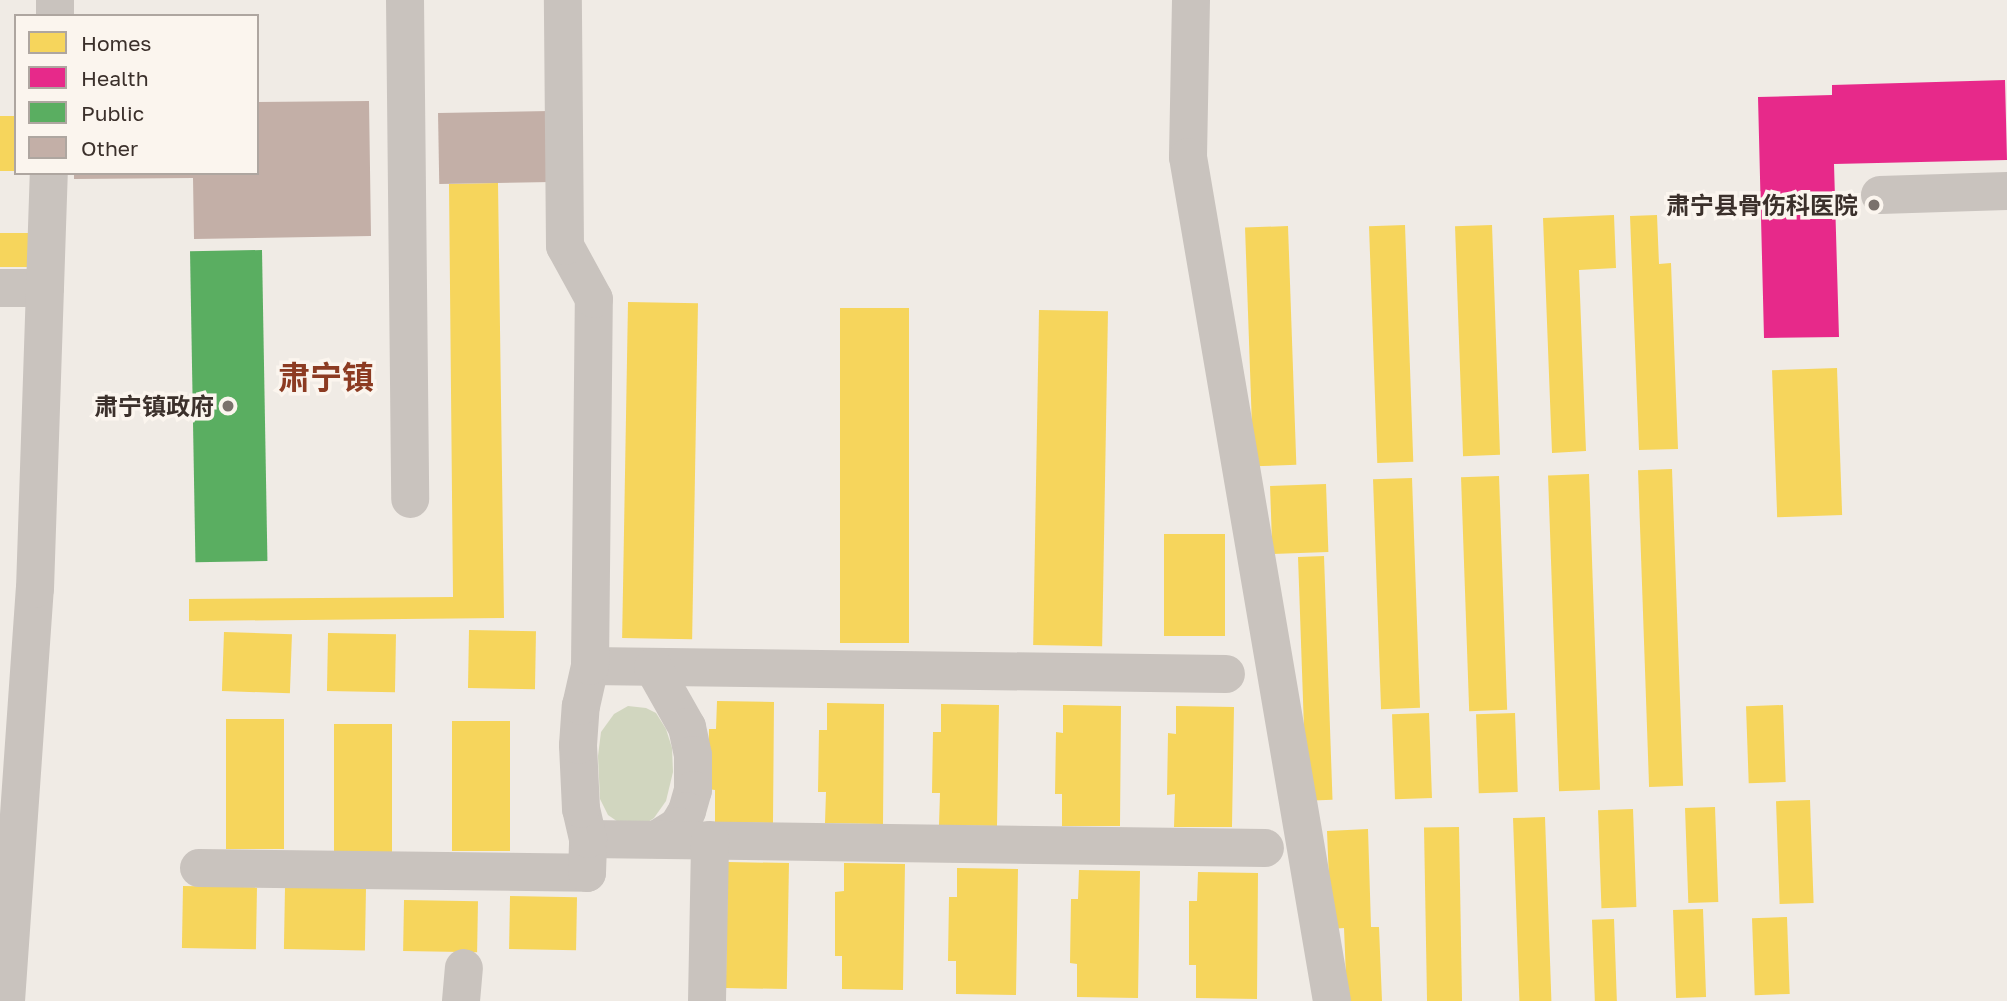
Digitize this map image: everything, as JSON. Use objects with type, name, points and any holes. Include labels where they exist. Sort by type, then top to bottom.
[{"type":"street","points":[[405,0],[410,499]]},
{"type":"street","points":[[199,868],[587,873],[588,839],[581,810],[578,746],[581,706],[590,666],[594,299],[565,246],[563,0]]},
{"type":"street","points":[[1191,0],[1190,171],[1332,1001]]},
{"type":"street","points":[[6,1001],[9,816],[34,589],[49,175]]},
{"type":"street","points":[[1881,195],[2007,191]]},
{"type":"street","points":[[0,288],[45,288]]},
{"type":"street","points":[[590,666],[1226,674]]},
{"type":"street","points":[[653,667],[687,727],[693,755],[693,790],[687,811],[678,827],[657,839]]},
{"type":"street","points":[[588,839],[1265,848]]},
{"type":"street","points":[[707,1001],[710,841]]},
{"type":"green space","points":[[628,706],[646,708],[656,713],[666,729],[672,748],[673,772],[666,801],[654,818],[645,824],[624,826],[608,815],[600,799],[598,756],[601,732],[614,714]]},
{"type":"building: Homes","points":[[0,116],[14,116],[14,171],[0,171]]},
{"type":"building: Homes","points":[[498,183],[504,618],[189,621],[189,599],[453,597],[449,184]]},
{"type":"building: Homes","points":[[1614,215],[1616,268],[1579,270],[1586,451],[1552,453],[1543,218]]},
{"type":"building: Homes","points":[[1657,215],[1659,264],[1671,263],[1678,449],[1639,450],[1630,216]]},
{"type":"building: Homes","points":[[1405,225],[1413,462],[1377,463],[1369,226]]},
{"type":"building: Homes","points":[[1492,225],[1500,455],[1463,456],[1455,226]]},
{"type":"building: Homes","points":[[1288,226],[1296,465],[1253,466],[1245,228]]},
{"type":"building: Homes","points":[[0,233],[28,233],[28,267],[0,267]]},
{"type":"building: Homes","points":[[628,302],[698,303],[692,639],[622,638]]},
{"type":"building: Homes","points":[[840,308],[909,308],[909,643],[840,643]]},
{"type":"building: Homes","points":[[1039,310],[1108,311],[1102,646],[1033,645]]},
{"type":"building: Homes","points":[[1837,368],[1842,515],[1777,517],[1772,370]]},
{"type":"building: Homes","points":[[1672,469],[1683,786],[1649,787],[1638,470]]},
{"type":"building: Homes","points":[[1589,474],[1600,790],[1559,791],[1548,475]]},
{"type":"building: Homes","points":[[1499,476],[1507,710],[1469,711],[1461,477]]},
{"type":"building: Homes","points":[[1412,478],[1420,708],[1381,709],[1373,479]]},
{"type":"building: Homes","points":[[1326,484],[1328,552],[1272,554],[1270,486]]},
{"type":"building: Homes","points":[[1164,534],[1225,534],[1225,636],[1164,636]]},
{"type":"building: Homes","points":[[1324,556],[1333,800],[1307,801],[1298,557]]},
{"type":"building: Homes","points":[[469,630],[536,631],[535,689],[468,688]]},
{"type":"building: Homes","points":[[224,632],[292,634],[290,693],[222,691]]},
{"type":"building: Homes","points":[[328,633],[396,634],[395,692],[327,691]]},
{"type":"building: Homes","points":[[717,701],[774,702],[773,823],[715,822],[715,790],[708,789],[709,729],[716,729]]},
{"type":"building: Homes","points":[[827,703],[884,704],[883,824],[825,823],[826,792],[818,792],[819,730],[827,730]]},
{"type":"building: Homes","points":[[941,704],[999,705],[997,826],[939,825],[940,793],[932,793],[933,732],[941,732]]},
{"type":"building: Homes","points":[[1063,705],[1121,706],[1120,826],[1062,826],[1062,794],[1055,794],[1056,732],[1063,733]]},
{"type":"building: Homes","points":[[1783,705],[1786,782],[1749,783],[1746,706]]},
{"type":"building: Homes","points":[[1176,706],[1234,707],[1232,827],[1174,827],[1175,794],[1167,795],[1168,733],[1176,734]]},
{"type":"building: Homes","points":[[1429,713],[1432,798],[1395,799],[1392,714]]},
{"type":"building: Homes","points":[[1515,713],[1518,792],[1479,793],[1476,714]]},
{"type":"building: Homes","points":[[226,719],[284,719],[284,849],[226,849]]},
{"type":"building: Homes","points":[[452,721],[510,721],[510,851],[452,851]]},
{"type":"building: Homes","points":[[334,724],[392,724],[392,854],[334,854]]},
{"type":"building: Homes","points":[[1810,800],[1814,903],[1780,904],[1776,801]]},
{"type":"building: Homes","points":[[1715,807],[1718,902],[1688,903],[1685,808]]},
{"type":"building: Homes","points":[[1633,809],[1636,907],[1601,908],[1598,810]]},
{"type":"building: Homes","points":[[1545,817],[1551,1001],[1519,1001],[1513,818]]},
{"type":"building: Homes","points":[[1459,827],[1462,1001],[1427,1001],[1424,828]]},
{"type":"building: Homes","points":[[1368,829],[1371,927],[1379,927],[1382,1001],[1347,1001],[1344,928],[1331,929],[1327,831]]},
{"type":"building: Homes","points":[[728,862],[789,863],[787,989],[726,988]]},
{"type":"building: Homes","points":[[844,863],[905,864],[903,990],[842,989],[842,956],[835,956],[835,892],[844,891]]},
{"type":"building: Homes","points":[[957,868],[1018,869],[1016,995],[956,994],[956,961],[948,961],[949,897],[957,897]]},
{"type":"building: Homes","points":[[1079,870],[1140,871],[1138,998],[1077,997],[1077,964],[1070,963],[1071,899],[1078,899]]},
{"type":"building: Homes","points":[[1198,872],[1258,873],[1257,999],[1196,998],[1196,965],[1189,965],[1189,901],[1197,901]]},
{"type":"building: Homes","points":[[183,886],[257,887],[256,949],[182,948]]},
{"type":"building: Homes","points":[[285,887],[366,888],[365,950],[284,949]]},
{"type":"building: Homes","points":[[510,896],[577,897],[576,950],[509,949]]},
{"type":"building: Homes","points":[[404,900],[478,901],[477,952],[403,951]]},
{"type":"building: Homes","points":[[1703,909],[1706,997],[1676,998],[1673,910]]},
{"type":"building: Homes","points":[[1787,917],[1790,994],[1755,995],[1752,918]]},
{"type":"building: Homes","points":[[1614,919],[1617,1001],[1595,1001],[1592,920]]},
{"type":"building: Health","points":[[2005,80],[2007,160],[1834,164],[1839,337],[1764,338],[1758,97],[1832,95],[1832,85]]},
{"type":"building: Public","name":"肃宁镇政府","points":[[262,250],[267,561],[195,562],[190,251]]},
{"type":"building: Other","points":[[369,101],[371,236],[194,239],[193,178],[74,179],[74,175],[259,175],[259,102]]},
{"type":"building: Other","points":[[550,111],[551,182],[439,184],[438,113]]},
{"type":"place","name":"肃宁县骨伤科医院","points":[[1874,205]]},
{"type":"place","name":"肃宁镇政府","points":[[228,406]]},
{"type":"district","name":"肃宁镇","points":[[326,377]]}]
